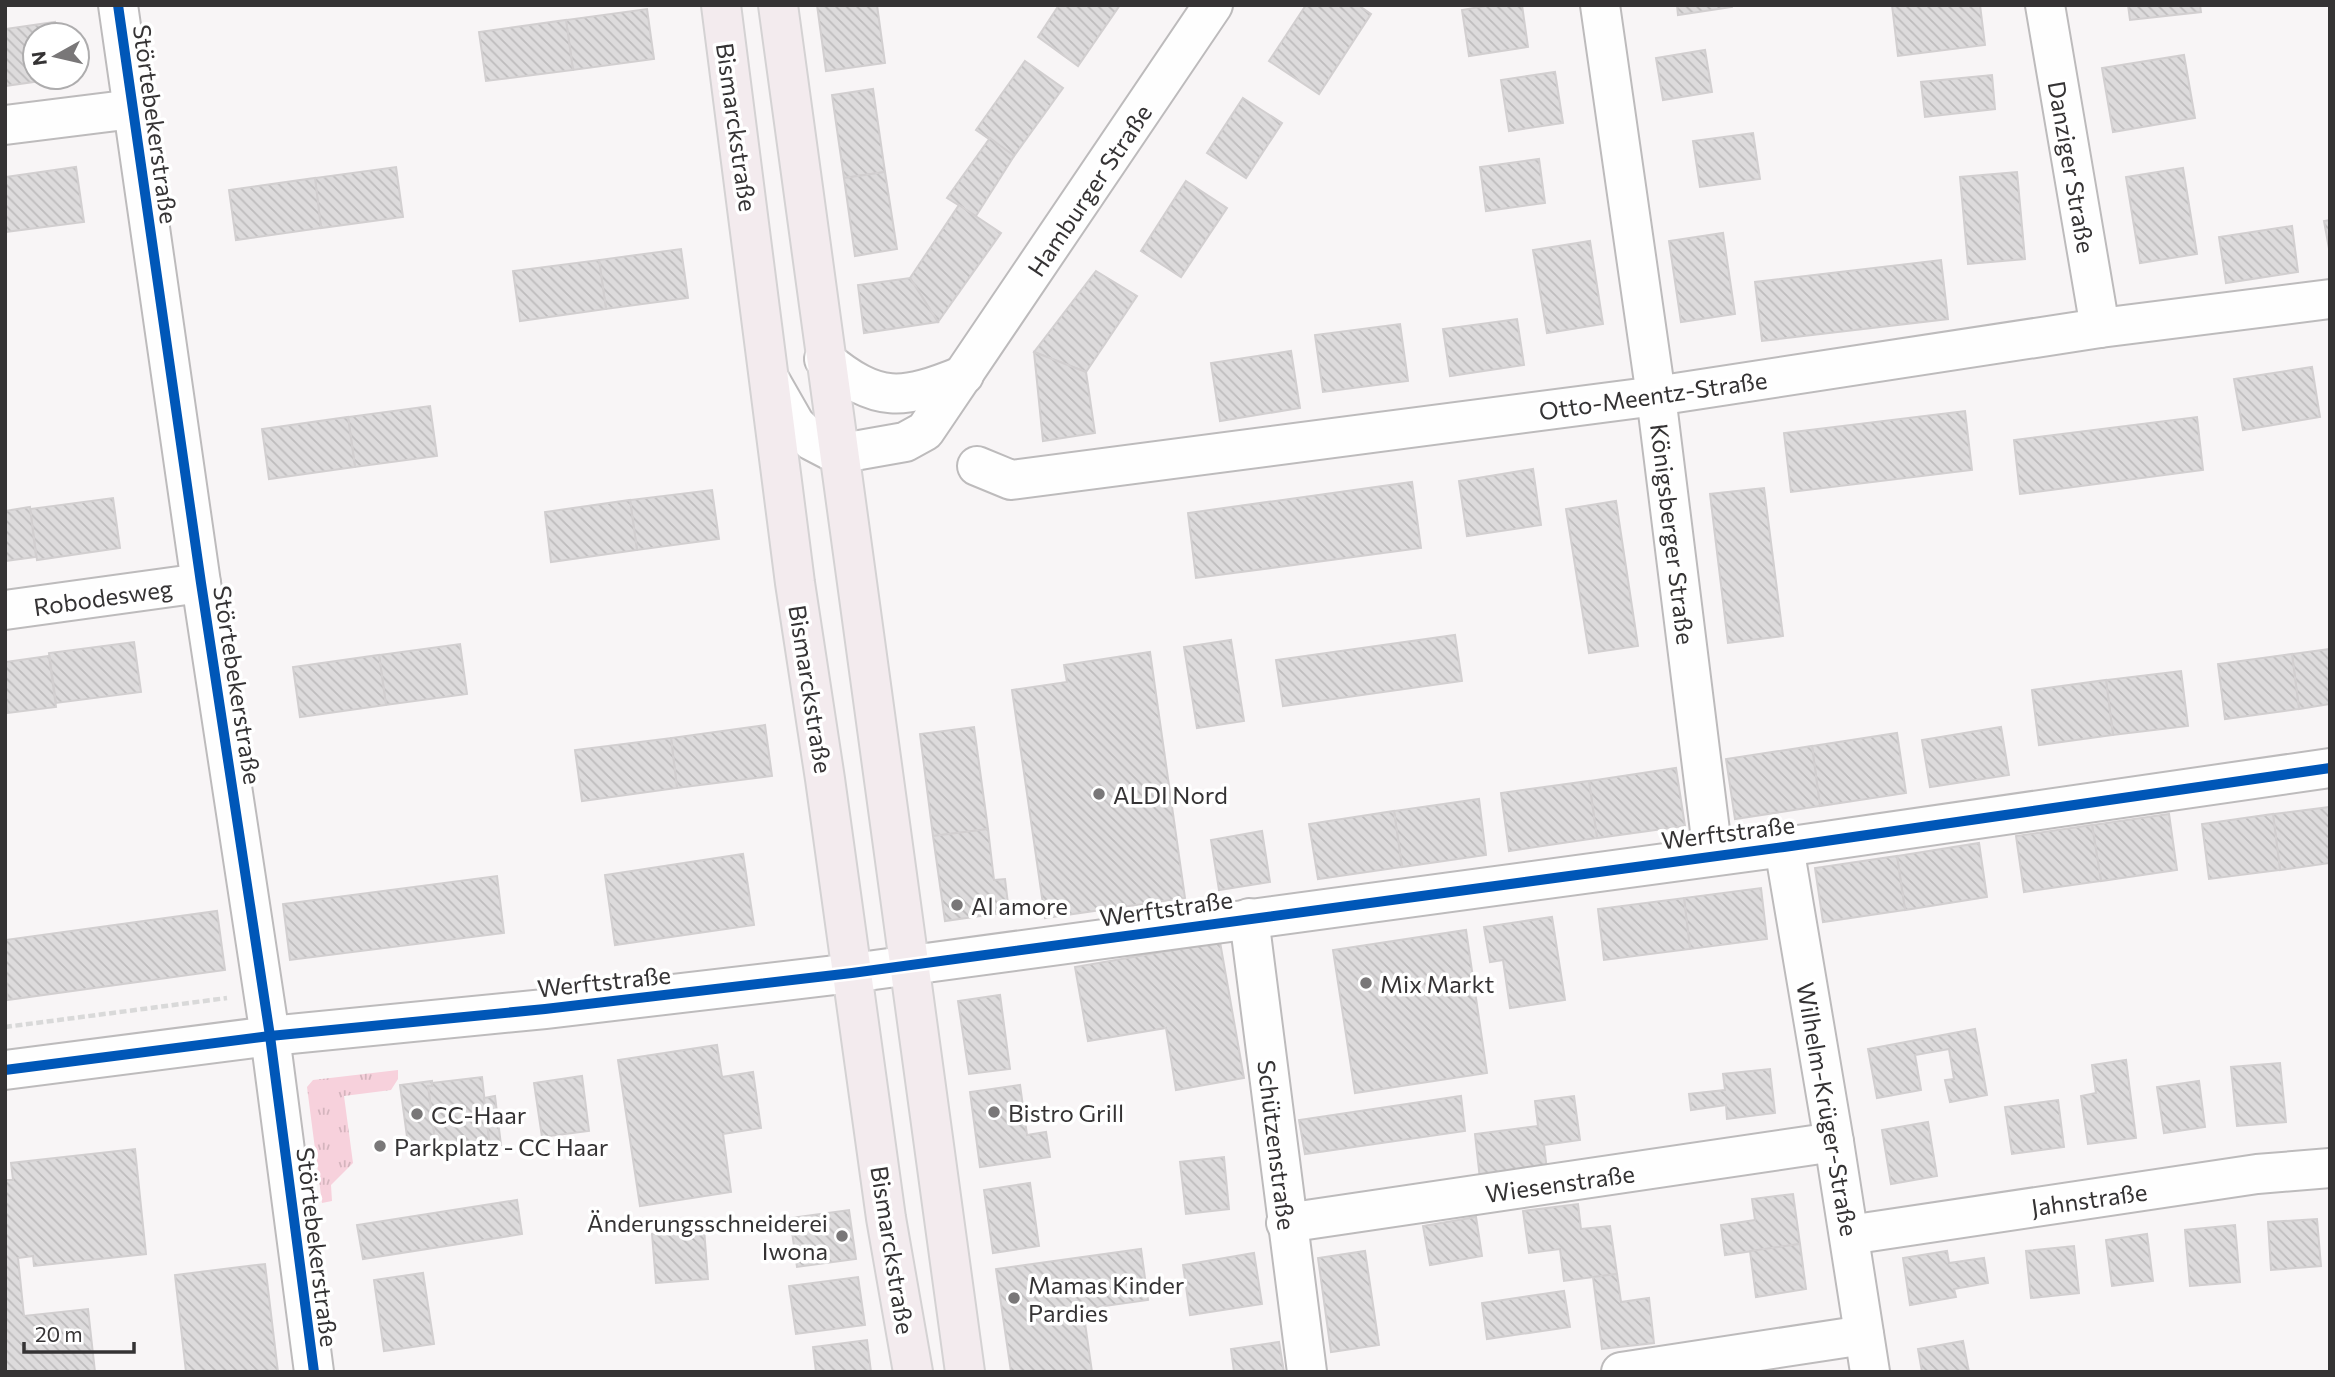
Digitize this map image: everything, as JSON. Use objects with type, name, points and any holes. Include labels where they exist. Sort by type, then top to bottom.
[{"type":"main road","name":"Bismarckstraße","points":[[721,5],[795,583],[886,1218],[914,1372]]},
{"type":"main road","points":[[778,5],[824,359],[965,1372]]},
{"type":"street","name":"Störtebekerstraße","points":[[118,5],[201,583],[270,1036],[314,1372]]},
{"type":"street","name":"Hamburger Straße","points":[[837,454],[905,442],[925,431],[1213,5]]},
{"type":"street","name":"Königsberger Straße","points":[[1600,5],[1656,397],[1713,855]]},
{"type":"street","name":"Danziger Straße","points":[[2045,5],[2099,328]]},
{"type":"street","points":[[5,125],[133,109]]},
{"type":"street","name":"Otto-Meentz-Straße","points":[[977,466],[1011,480],[1656,397],[2099,328],[2330,299]]},
{"type":"street","points":[[824,359],[846,378],[884,394],[904,395],[964,375]]},
{"type":"street","points":[[771,382],[795,424],[812,441],[837,454]]},
{"type":"street","name":"Robodesweg","points":[[5,610],[201,583]]},
{"type":"street","name":"Werftstraße","points":[[5,1070],[270,1036],[545,1009],[852,973],[1784,846],[2330,768]]},
{"type":"street","name":"Wilhelm-Krüger-Straße","points":[[1784,846],[1870,1372]]},
{"type":"street","name":"Schützenstraße","points":[[1249,918],[1307,1372]]},
{"type":"street","name":"Wiesenstraße","points":[[1286,1223],[1834,1142]]},
{"type":"street","name":"Jahnstraße","points":[[1849,1235],[2257,1174],[2330,1168]]},
{"type":"street","points":[[1621,1372],[1864,1335]]},
{"type":"path","points":[[5,1027],[235,997]]},
{"type":"green space","points":[[398,1070],[398,1079],[391,1090],[344,1096],[353,1163],[331,1185],[332,1201],[322,1203],[307,1087],[313,1080]]},
{"type":"building","points":[[817,5],[877,5],[885,63],[826,71]]},
{"type":"building","points":[[1059,5],[1120,5],[1078,66],[1038,37]]},
{"type":"building","points":[[1306,5],[1358,5],[1371,14],[1319,94],[1269,61]]},
{"type":"building","points":[[1491,5],[1522,5],[1528,47],[1469,56],[1462,10]]},
{"type":"building","points":[[1677,5],[1732,5],[1732,7],[1678,15]]},
{"type":"building","points":[[1892,5],[1980,5],[1985,45],[1898,56]]},
{"type":"building","points":[[2128,5],[2200,5],[2201,12],[2130,20]]},
{"type":"building","points":[[647,9],[654,59],[573,70],[566,20]]},
{"type":"building","points":[[566,20],[573,70],[486,81],[479,32]]},
{"type":"building","points":[[21,27],[21,84],[5,86],[5,29]]},
{"type":"building","points":[[1705,50],[1712,92],[1663,100],[1656,58]]},
{"type":"building","points":[[2184,55],[2195,118],[2113,132],[2102,68]]},
{"type":"building","points":[[1025,61],[1063,88],[1014,156],[976,130]]},
{"type":"building","points":[[1555,72],[1563,123],[1509,131],[1501,80]]},
{"type":"building","points":[[1992,75],[1995,109],[1925,117],[1921,82]]},
{"type":"building","points":[[873,89],[885,172],[844,178],[832,95]]},
{"type":"building","points":[[1243,98],[1282,123],[1246,178],[1207,153]]},
{"type":"building","points":[[1753,133],[1760,179],[1700,187],[1693,141]]},
{"type":"building","points":[[990,138],[1014,156],[976,216],[947,198]]},
{"type":"building","points":[[1539,159],[1545,203],[1486,211],[1480,167]]},
{"type":"building","points":[[76,167],[84,222],[5,232],[5,177]]},
{"type":"building","points":[[396,167],[403,217],[321,228],[315,178]]},
{"type":"building","points":[[2183,168],[2197,254],[2140,263],[2126,177]]},
{"type":"building","points":[[885,172],[897,249],[855,256],[844,178]]},
{"type":"building","points":[[2017,172],[2025,259],[1968,264],[1960,177]]},
{"type":"building","points":[[315,178],[321,228],[236,240],[229,190]]},
{"type":"building","points":[[1186,181],[1227,208],[1181,277],[1141,251]]},
{"type":"building","points":[[959,205],[1001,233],[938,322],[910,278]]},
{"type":"building","points":[[2330,220],[2330,254],[2324,221]]},
{"type":"building","points":[[2292,226],[2298,272],[2226,283],[2219,237]]},
{"type":"building","points":[[1723,233],[1735,314],[1681,322],[1669,241]]},
{"type":"building","points":[[1590,241],[1603,324],[1547,333],[1533,250]]},
{"type":"building","points":[[681,249],[688,298],[606,309],[599,260]]},
{"type":"building","points":[[599,260],[606,309],[520,321],[513,271]]},
{"type":"building","points":[[1941,260],[1948,319],[1762,341],[1755,282]]},
{"type":"building","points":[[1096,271],[1137,296],[1086,372],[1034,352]]},
{"type":"building","points":[[910,278],[938,322],[864,333],[858,285]]},
{"type":"building","points":[[1517,319],[1524,365],[1450,376],[1443,329]]},
{"type":"building","points":[[1400,324],[1408,381],[1323,392],[1315,335]]},
{"type":"building","points":[[1291,351],[1300,408],[1220,421],[1211,363]]},
{"type":"building","points":[[1034,352],[1086,372],[1095,433],[1043,441]]},
{"type":"building","points":[[2312,367],[2320,417],[2243,430],[2234,379]]},
{"type":"building","points":[[430,406],[437,456],[355,467],[348,417]]},
{"type":"building","points":[[1965,411],[1972,470],[1791,492],[1784,433]]},
{"type":"building","points":[[348,417],[355,467],[269,479],[262,429]]},
{"type":"building","points":[[2197,417],[2203,470],[2020,494],[2014,440]]},
{"type":"building","points":[[1533,469],[1541,525],[1467,536],[1459,481]]},
{"type":"building","points":[[1412,482],[1421,548],[1196,578],[1188,513]]},
{"type":"building","points":[[1764,488],[1783,636],[1728,643],[1710,494]]},
{"type":"building","points":[[712,490],[719,539],[637,550],[630,500]]},
{"type":"building","points":[[113,498],[120,548],[37,560],[30,509]]},
{"type":"building","points":[[630,500],[637,550],[551,562],[545,512]]},
{"type":"building","points":[[1616,501],[1638,646],[1589,653],[1566,509]]},
{"type":"building","points":[[30,507],[36,557],[5,561],[5,511]]},
{"type":"building","points":[[1455,635],[1462,681],[1283,706],[1276,660]]},
{"type":"building","points":[[1231,640],[1244,721],[1197,728],[1184,647]]},
{"type":"building","points":[[134,642],[141,692],[56,703],[49,653]]},
{"type":"building","points":[[460,644],[467,694],[386,705],[379,655]]},
{"type":"building","points":[[2330,649],[2330,704],[2299,709],[2292,654]]},
{"type":"building","name":"ALDI Nord","points":[[1150,652],[1185,898],[1045,918],[1012,690],[1067,682],[1064,665]]},
{"type":"building","points":[[2292,654],[2299,709],[2225,719],[2218,664]]},
{"type":"building","points":[[379,655],[386,705],[300,717],[293,667]]},
{"type":"building","points":[[49,656],[56,707],[8,713],[5,662]]},
{"type":"building","points":[[2181,671],[2188,726],[2113,735],[2106,680]]},
{"type":"building","points":[[2106,680],[2113,735],[2039,745],[2032,690]]},
{"type":"building","points":[[765,725],[772,776],[677,788],[671,738]]},
{"type":"building","points":[[974,727],[988,829],[933,836],[920,734]]},
{"type":"building","points":[[2001,727],[2009,775],[1930,787],[1922,740]]},
{"type":"building","points":[[1897,733],[1906,793],[1820,806],[1812,746]]},
{"type":"building","points":[[671,738],[677,788],[582,801],[575,750]]},
{"type":"building","points":[[1812,746],[1820,806],[1735,819],[1726,759]]},
{"type":"building","points":[[1676,768],[1685,826],[1597,838],[1589,781]]},
{"type":"building","points":[[1589,781],[1597,838],[1509,851],[1501,793]]},
{"type":"building","points":[[1479,799],[1486,855],[1402,867],[1394,811]]},
{"type":"building","points":[[2330,807],[2330,863],[2280,870],[2273,814]]},
{"type":"building","points":[[1394,811],[1402,867],[1318,879],[1309,824]]},
{"type":"building","points":[[2169,814],[2177,870],[2101,881],[2092,825]]},
{"type":"building","points":[[2273,814],[2280,870],[2209,879],[2202,824]]},
{"type":"building","points":[[2092,825],[2101,881],[2024,892],[2016,836]]},
{"type":"building","points":[[988,829],[994,880],[1005,879],[1009,912],[945,921],[933,836]]},
{"type":"building","points":[[1262,831],[1270,882],[1219,890],[1211,840]]},
{"type":"building","points":[[1979,843],[1987,897],[1905,910],[1897,856]]},
{"type":"building","points":[[743,854],[754,925],[615,945],[605,875]]},
{"type":"building","points":[[1897,856],[1905,910],[1823,922],[1815,868]]},
{"type":"building","points":[[497,876],[504,933],[290,960],[283,904]]},
{"type":"building","points":[[1761,888],[1767,939],[1690,949],[1684,898]]},
{"type":"building","points":[[1684,898],[1690,949],[1604,960],[1598,909]]},
{"type":"building","points":[[217,911],[225,970],[7,1000],[5,940]]},
{"type":"building","points":[[1552,917],[1565,1000],[1510,1008],[1503,960],[1490,962],[1484,927]]},
{"type":"building","points":[[1466,930],[1487,1073],[1355,1093],[1333,950]]},
{"type":"building","points":[[1220,942],[1244,1078],[1176,1090],[1166,1028],[1088,1041],[1075,967]]},
{"type":"building","points":[[1000,995],[1010,1069],[969,1074],[958,1001]]},
{"type":"building","points":[[1975,1029],[1987,1095],[1950,1102],[1945,1080],[1954,1079],[1949,1049],[1915,1055],[1921,1090],[1877,1098],[1868,1049]]},
{"type":"building","points":[[717,1045],[722,1077],[753,1072],[761,1128],[723,1134],[731,1192],[640,1206],[618,1060]]},
{"type":"building","points":[[2126,1060],[2136,1138],[2088,1144],[2081,1096],[2096,1093],[2092,1065]]},
{"type":"building","points":[[2280,1063],[2286,1122],[2237,1126],[2231,1067]]},
{"type":"building","points":[[1770,1069],[1775,1113],[1727,1119],[1726,1105],[1691,1110],[1689,1094],[1725,1090],[1723,1074]]},
{"type":"building","points":[[582,1076],[589,1131],[542,1137],[534,1083]]},
{"type":"building","points":[[482,1077],[490,1148],[437,1155],[428,1086],[432,1086],[431,1083]]},
{"type":"building","name":"CC-Haar","points":[[432,1081],[432,1086],[428,1086],[435,1141],[408,1144],[400,1085]]},
{"type":"building","points":[[2199,1081],[2205,1127],[2164,1133],[2157,1087]]},
{"type":"building","points":[[1020,1085],[1027,1135],[1046,1132],[1050,1157],[980,1167],[970,1092]]},
{"type":"building","points":[[495,1096],[501,1145],[490,1146],[484,1098]]},
{"type":"building","points":[[1461,1096],[1465,1131],[1305,1154],[1299,1120]]},
{"type":"building","points":[[1574,1096],[1580,1140],[1544,1145],[1547,1170],[1480,1179],[1475,1134],[1538,1126],[1535,1101]]},
{"type":"building","points":[[2058,1100],[2064,1147],[2012,1154],[2005,1107]]},
{"type":"building","points":[[1928,1122],[1937,1176],[1891,1184],[1882,1130]]},
{"type":"building","points":[[135,1149],[146,1254],[34,1266],[33,1256],[18,1258],[24,1316],[88,1309],[95,1372],[5,1372],[5,1180],[13,1180],[11,1163]]},
{"type":"building","points":[[1224,1157],[1229,1209],[1186,1214],[1180,1162]]},
{"type":"building","points":[[1030,1183],[1039,1246],[993,1253],[984,1190]]},
{"type":"building","points":[[1793,1194],[1800,1244],[1725,1255],[1721,1225],[1755,1220],[1752,1199]]},
{"type":"building","points":[[517,1200],[522,1234],[363,1259],[357,1225]]},
{"type":"building","points":[[1578,1204],[1581,1229],[1610,1226],[1617,1274],[1564,1281],[1560,1249],[1529,1253],[1523,1211]]},
{"type":"building","points":[[849,1210],[856,1259],[797,1267],[790,1218]]},
{"type":"building","points":[[1476,1217],[1482,1256],[1430,1265],[1423,1226]]},
{"type":"building","points":[[2317,1219],[2321,1266],[2271,1270],[2268,1222]]},
{"type":"building","points":[[2235,1225],[2240,1282],[2190,1286],[2185,1230]]},
{"type":"building","points":[[704,1229],[708,1279],[656,1283],[652,1234]]},
{"type":"building","points":[[2147,1234],[2153,1281],[2112,1286],[2106,1240]]},
{"type":"building","points":[[1800,1244],[1806,1289],[1756,1297],[1750,1251]]},
{"type":"building","points":[[2074,1246],[2079,1293],[2031,1298],[2026,1251]]},
{"type":"building","points":[[1141,1249],[1148,1300],[1083,1309],[1092,1372],[1011,1372],[996,1269]]},
{"type":"building","points":[[1365,1251],[1379,1345],[1331,1352],[1318,1258]]},
{"type":"building","points":[[1947,1251],[1949,1263],[1984,1258],[1988,1283],[1954,1289],[1956,1297],[1910,1305],[1903,1258]]},
{"type":"building","points":[[1254,1253],[1262,1304],[1190,1315],[1183,1265]]},
{"type":"building","points":[[265,1264],[278,1372],[186,1372],[175,1275]]},
{"type":"building","points":[[423,1273],[434,1344],[384,1351],[374,1280]]},
{"type":"building","points":[[1617,1274],[1621,1302],[1649,1298],[1654,1343],[1602,1349],[1593,1277]]},
{"type":"building","points":[[858,1277],[865,1325],[796,1334],[789,1286]]},
{"type":"building","points":[[1564,1291],[1570,1327],[1487,1339],[1482,1303]]},
{"type":"building","points":[[867,1340],[871,1372],[816,1372],[813,1347]]},
{"type":"building","points":[[1963,1341],[1969,1372],[1922,1372],[1918,1349]]},
{"type":"building","points":[[1279,1342],[1284,1372],[1234,1372],[1231,1349]]},
{"type":"cycle path","points":[[118,5],[201,583],[270,1036],[314,1372]]},
{"type":"cycle path","points":[[5,1070],[270,1036],[545,1009],[852,973],[1784,847],[2330,768]]},
{"type":"place","name":"ALDI Nord","points":[[1099,794]]},
{"type":"place","name":"Al amore","points":[[957,905]]},
{"type":"place","name":"Mix Markt","points":[[1366,983]]},
{"type":"place","name":"Bistro Grill","points":[[994,1112]]},
{"type":"place","name":"CC-Haar","points":[[417,1114]]},
{"type":"place","name":"Parkplatz - CC Haar","points":[[380,1146]]},
{"type":"place","name":"Änderungsschneiderei Iwona","points":[[842,1236]]},
{"type":"place","name":"Mamas Kinder Pardies","points":[[1014,1298]]}]
